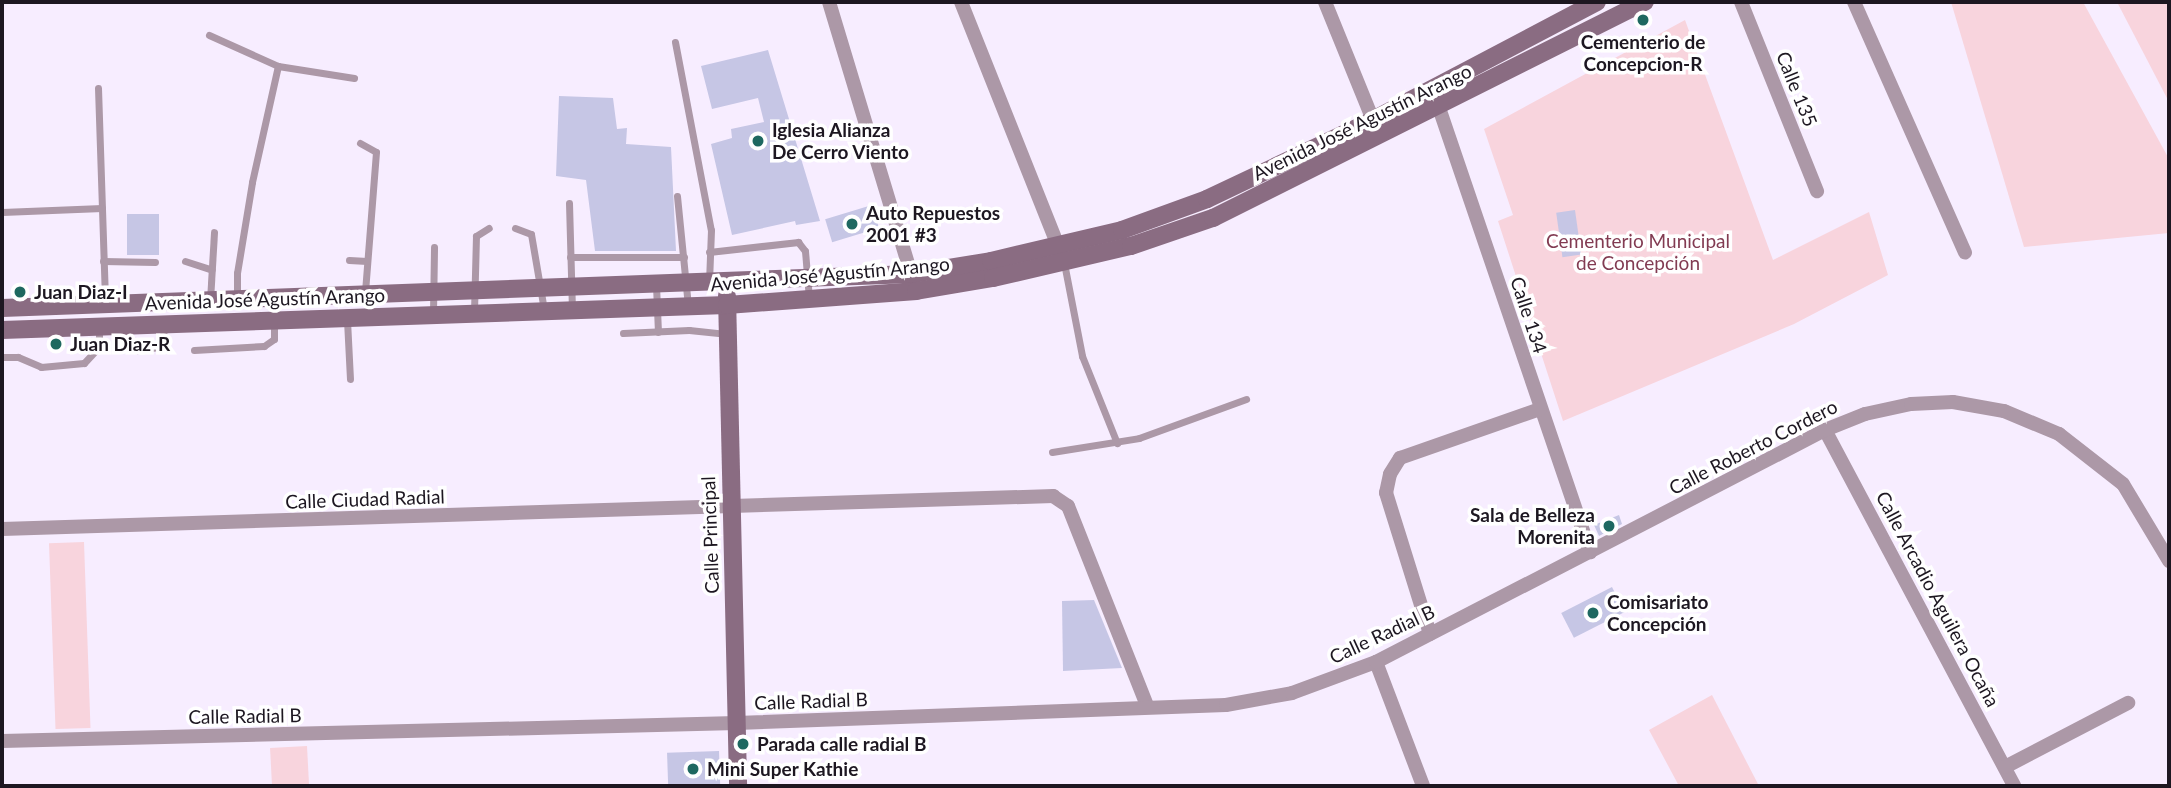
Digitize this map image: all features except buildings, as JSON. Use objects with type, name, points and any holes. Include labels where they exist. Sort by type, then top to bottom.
[{"type":"main road","name":"Avenida José Agustín Arango","points":[[1061,254],[1207,199],[1373,120],[1597,2]]},
{"type":"main road","name":"Avenida José Agustín Arango","points":[[2,330],[727,305],[809,299],[1061,254],[1131,246],[1213,218],[1438,109],[1644,2]]},
{"type":"main road","name":"Avenida José Agustín Arango","points":[[2,308],[807,278],[914,282]]},
{"type":"main road","name":"Calle Principal","points":[[717,282],[727,305],[729,507],[738,786]]},
{"type":"street","points":[[829,2],[914,282]]},
{"type":"street","points":[[961,2],[1061,254]]},
{"type":"street","points":[[1325,2],[1373,120]]},
{"type":"street","name":"Calle 135","points":[[1741,2],[1817,191]]},
{"type":"street","points":[[1854,2],[1965,253]]},
{"type":"street","name":"Calle 134","points":[[1434,89],[1438,109],[1590,552]]},
{"type":"street","name":"Calle Roberto Cordero","points":[[1590,552],[1825,430],[1865,414],[1911,404],[1953,402],[2004,411],[2059,434],[2123,484],[2169,561]]},
{"type":"street","points":[[1430,634],[1386,493],[1390,474],[1400,458],[1540,409]]},
{"type":"street","name":"Calle Arcadio Aguilera Ocaña","points":[[1825,430],[2014,786]]},
{"type":"street","name":"Calle Ciudad Radial","points":[[2,529],[990,497],[1062,499],[1147,706]]},
{"type":"street","name":"Calle Radial B","points":[[2,741],[737,723],[1226,705],[1292,693],[1376,662],[1590,552]]},
{"type":"street","points":[[1376,662],[1423,786]]},
{"type":"street","points":[[2005,767],[2128,703]]},
{"type":"lane","points":[[209,35],[278,66],[354,78]]},
{"type":"lane","points":[[675,42],[711,230],[709,252],[717,282]]},
{"type":"lane","points":[[237,299],[237,272],[250,196],[278,66]]},
{"type":"lane","points":[[98,88],[105,305]]},
{"type":"lane","points":[[360,143],[376,152],[365,295]]},
{"type":"lane","points":[[677,197],[688,306]]},
{"type":"lane","points":[[569,203],[572,310]]},
{"type":"lane","points":[[2,212],[102,208]]},
{"type":"lane","points":[[474,313],[475,236],[489,228]]},
{"type":"lane","points":[[515,228],[531,234],[544,311]]},
{"type":"lane","points":[[211,300],[214,232]]},
{"type":"lane","points":[[709,252],[793,240],[806,251],[809,299]]},
{"type":"lane","points":[[433,315],[434,247]]},
{"type":"lane","points":[[1061,254],[1082,356],[1117,443]]},
{"type":"lane","points":[[570,257],[684,257]]},
{"type":"lane","points":[[349,260],[367,261]]},
{"type":"lane","points":[[103,261],[155,262]]},
{"type":"lane","points":[[185,261],[212,270]]},
{"type":"lane","points":[[656,284],[658,332]]},
{"type":"lane","points":[[347,317],[350,379]]},
{"type":"lane","points":[[194,351],[268,345],[274,339],[274,320]]},
{"type":"lane","points":[[128,325],[130,346],[137,350],[163,347],[163,324]]},
{"type":"lane","points":[[2,357],[18,357],[41,367],[84,363],[99,347],[99,326]]},
{"type":"lane","points":[[623,333],[727,334]]},
{"type":"lane","points":[[1052,453],[1117,443],[1246,399]]},
{"type":"green space","points":[[1951,2],[2083,2],[2169,159],[2169,233],[2024,247]]},
{"type":"green space","points":[[2117,2],[2169,2],[2169,102]]},
{"type":"green space","name":"Cementerio Municipal de Concepción","points":[[1685,20],[1773,260],[1869,212],[1888,275],[1794,324],[1563,421],[1498,221],[1513,215],[1484,129]]},
{"type":"green space","points":[[84,542],[90,728],[56,729],[49,543]]},
{"type":"green space","points":[[1712,695],[1759,786],[1679,786],[1649,730]]},
{"type":"green space","points":[[307,746],[309,786],[272,786],[270,748]]},
{"type":"place","name":"Cementerio de Concepcion-R","points":[[1643,20]]},
{"type":"place","name":"Iglesia Alianza De Cerro Viento","points":[[758,141]]},
{"type":"place","name":"Auto Repuestos 2001 #3","points":[[852,224]]},
{"type":"place","name":"Juan Diaz-I","points":[[20,292]]},
{"type":"place","name":"Juan Diaz-R","points":[[56,344]]},
{"type":"place","name":"Sala de Belleza Morenita","points":[[1609,526]]},
{"type":"place","name":"Comisariato Concepción","points":[[1593,613]]},
{"type":"place","name":"Parada calle radial B","points":[[743,744]]},
{"type":"place","name":"Mini Super Kathie","points":[[693,769]]}]
